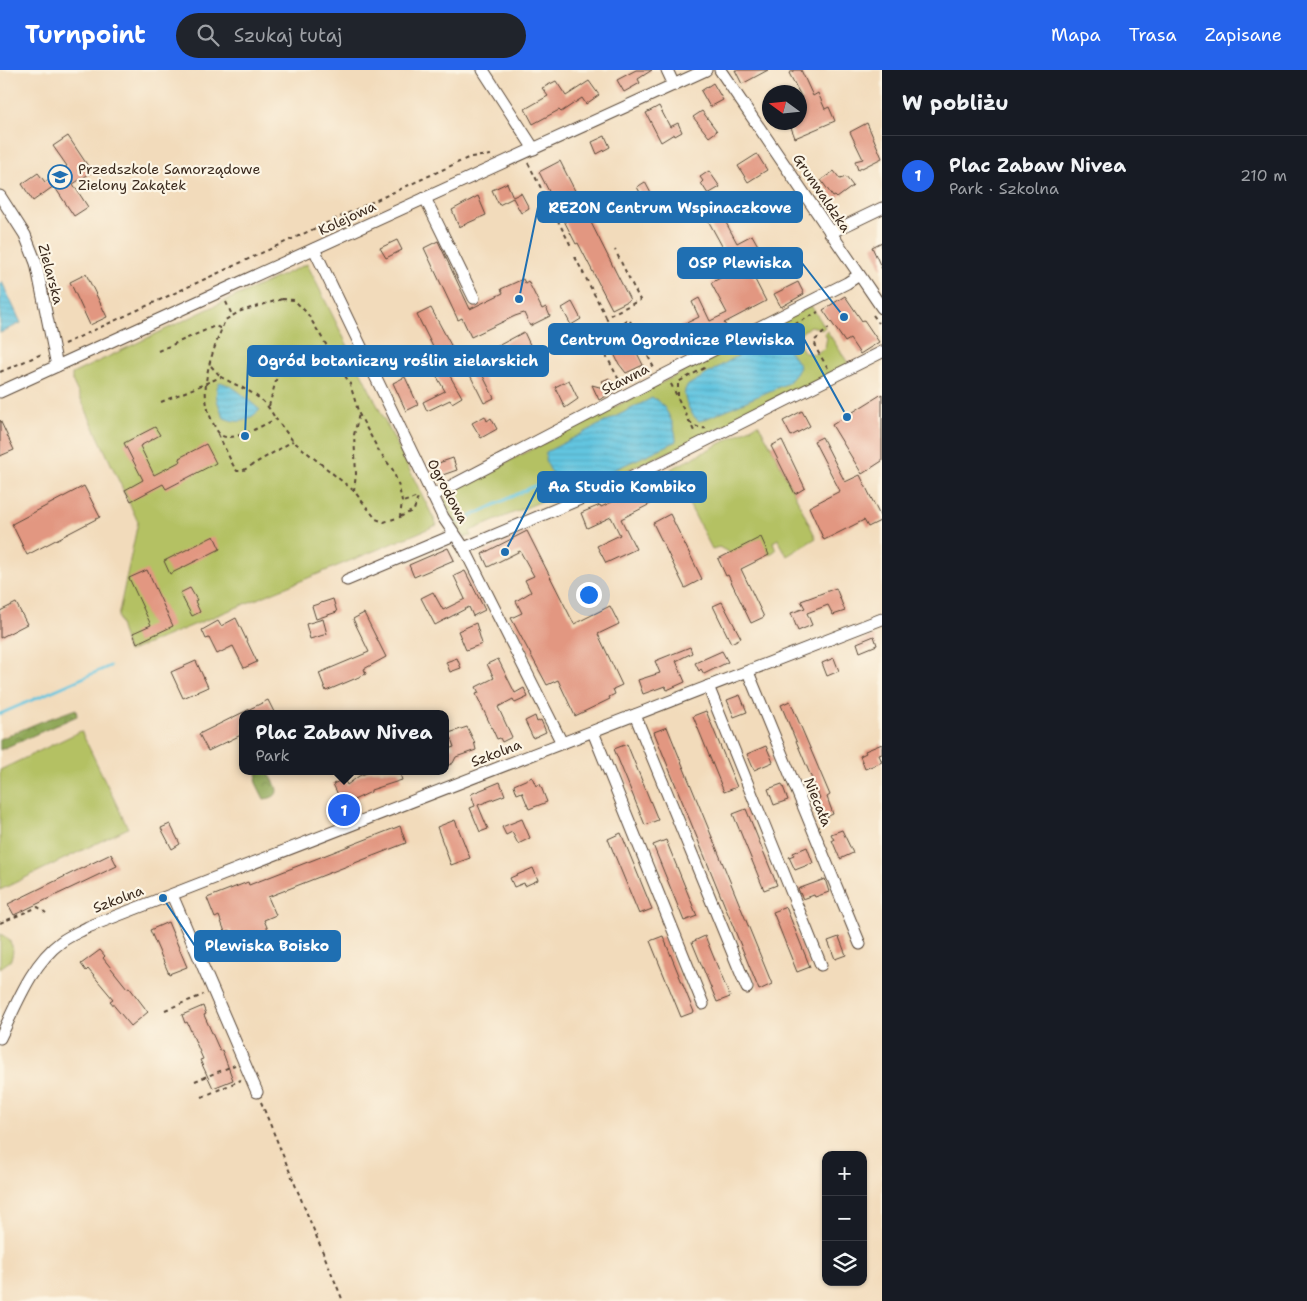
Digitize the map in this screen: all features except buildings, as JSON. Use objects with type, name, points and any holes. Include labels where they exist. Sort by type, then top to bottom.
[{"type":"street","points":[[483,70],[534,149]]},
{"type":"street","points":[[667,70],[674,84]]},
{"type":"street","name":"Kolejowa","points":[[0,392],[706,70]]},
{"type":"street","name":"Grunwaldzka","points":[[720,70],[882,308]]},
{"type":"street","name":"Zielarska","points":[[0,196],[25,235],[36,263],[57,366]]},
{"type":"street","points":[[425,198],[474,298]]},
{"type":"street","points":[[830,233],[882,208]]},
{"type":"street","name":"Ogrodowa","points":[[314,250],[432,496],[454,535],[464,548],[562,743]]},
{"type":"street","name":"Stawna","points":[[432,496],[840,287],[859,275]]},
{"type":"street","points":[[464,548],[630,478],[700,445],[882,352]]},
{"type":"street","points":[[347,580],[454,535]]},
{"type":"street","name":"Szkolna","points":[[0,1038],[35,972],[60,943],[88,927],[882,619]]},
{"type":"street","name":"Niecała","points":[[748,672],[860,944]]},
{"type":"street","points":[[708,686],[821,965]]},
{"type":"street","points":[[635,715],[747,988]]},
{"type":"street","points":[[593,732],[703,1004]]},
{"type":"street","points":[[172,895],[257,1092]]},
{"type":"path","points":[[0,372],[470,157],[497,155]]},
{"type":"path","points":[[526,159],[571,246]]},
{"type":"path","points":[[606,317],[640,300],[615,250]]},
{"type":"path","points":[[575,257],[610,328]]},
{"type":"path","points":[[224,297],[232,315]]},
{"type":"path","points":[[294,441],[242,471],[237,471],[208,413],[204,392],[210,365],[225,320],[232,315],[282,299],[294,300],[307,313],[350,384],[359,414],[379,451],[393,470],[402,502],[400,517]]},
{"type":"path","points":[[626,389],[623,383],[618,380],[596,336],[629,319],[663,376],[678,396],[700,445]]},
{"type":"path","points":[[158,351],[215,326],[222,329]]},
{"type":"path","points":[[829,328],[814,340],[818,352],[833,376]]},
{"type":"path","points":[[269,406],[279,368],[328,349]]},
{"type":"path","points":[[210,365],[221,377],[245,388],[269,406],[276,419],[294,441],[354,491],[376,518],[384,522],[400,517],[414,510],[418,497],[402,502]]},
{"type":"path","points":[[161,402],[221,377]]},
{"type":"path","points":[[678,382],[678,396]]},
{"type":"path","points":[[354,491],[356,474],[354,435],[359,414]]},
{"type":"path","points":[[217,432],[222,436],[229,437],[246,433],[276,419]]},
{"type":"path","points":[[0,923],[38,907],[46,913]]},
{"type":"path","points":[[166,1010],[212,991]]},
{"type":"path","points":[[196,1081],[243,1061]]},
{"type":"path","points":[[202,1097],[250,1077]]},
{"type":"path","points":[[257,1092],[343,1301]]},
{"type":"green space","points":[[307,264],[437,525],[128,652],[118,617],[138,522],[72,380],[72,374]]},
{"type":"green space","points":[[811,306],[825,327],[822,330],[810,326],[801,333],[799,344],[805,353],[815,354],[825,348],[827,337],[824,333],[827,331],[850,366],[671,451],[559,499],[554,496],[470,531],[471,536],[465,537],[457,528],[443,502],[449,492]]},
{"type":"green space","points":[[758,424],[771,446],[816,538],[787,556],[778,539],[773,542],[776,550],[769,555],[760,538],[730,553],[719,547],[712,549],[671,469]]},
{"type":"green space","points":[[76,709],[77,716],[0,750],[0,739]]},
{"type":"green space","points":[[81,731],[128,828],[0,890],[0,770]]},
{"type":"green space","points":[[257,775],[269,775],[277,792],[271,798],[264,799],[256,783]]},
{"type":"green space","points":[[0,934],[10,942],[13,953],[10,961],[0,968]]},
{"type":"water","points":[[2,282],[21,323],[0,333],[0,284]]},
{"type":"water","points":[[774,341],[789,352],[800,367],[788,383],[703,420],[699,421],[693,416],[684,393],[687,386],[741,354]]},
{"type":"water","points":[[220,382],[237,390],[260,410],[243,421],[224,418],[216,395]]},
{"type":"water","points":[[652,398],[661,403],[669,415],[676,441],[563,492],[545,460],[546,452]]},
{"type":"waterway","points":[[459,522],[553,477]]},
{"type":"waterway","points":[[0,714],[110,666]]},
{"type":"place","name":"Przedszkole Samorządowe Zielony Zakątek","points":[[60,177]]},
{"type":"place","name":"REZON Centrum Wspinaczkowe","points":[[519,299]]},
{"type":"place","name":"OSP Plewiska","points":[[844,317]]},
{"type":"place","name":"Centrum Ogrodnicze Plewiska","points":[[847,417]]},
{"type":"place","name":"Ogród botaniczny roślin zielarskich","points":[[245,436]]},
{"type":"place","name":"Aa Studio Kombiko","points":[[505,552]]},
{"type":"place","name":"Plac Zabaw Nivea","points":[[344,810]]},
{"type":"place","name":"Plewiska Boisko","points":[[163,898]]}]
